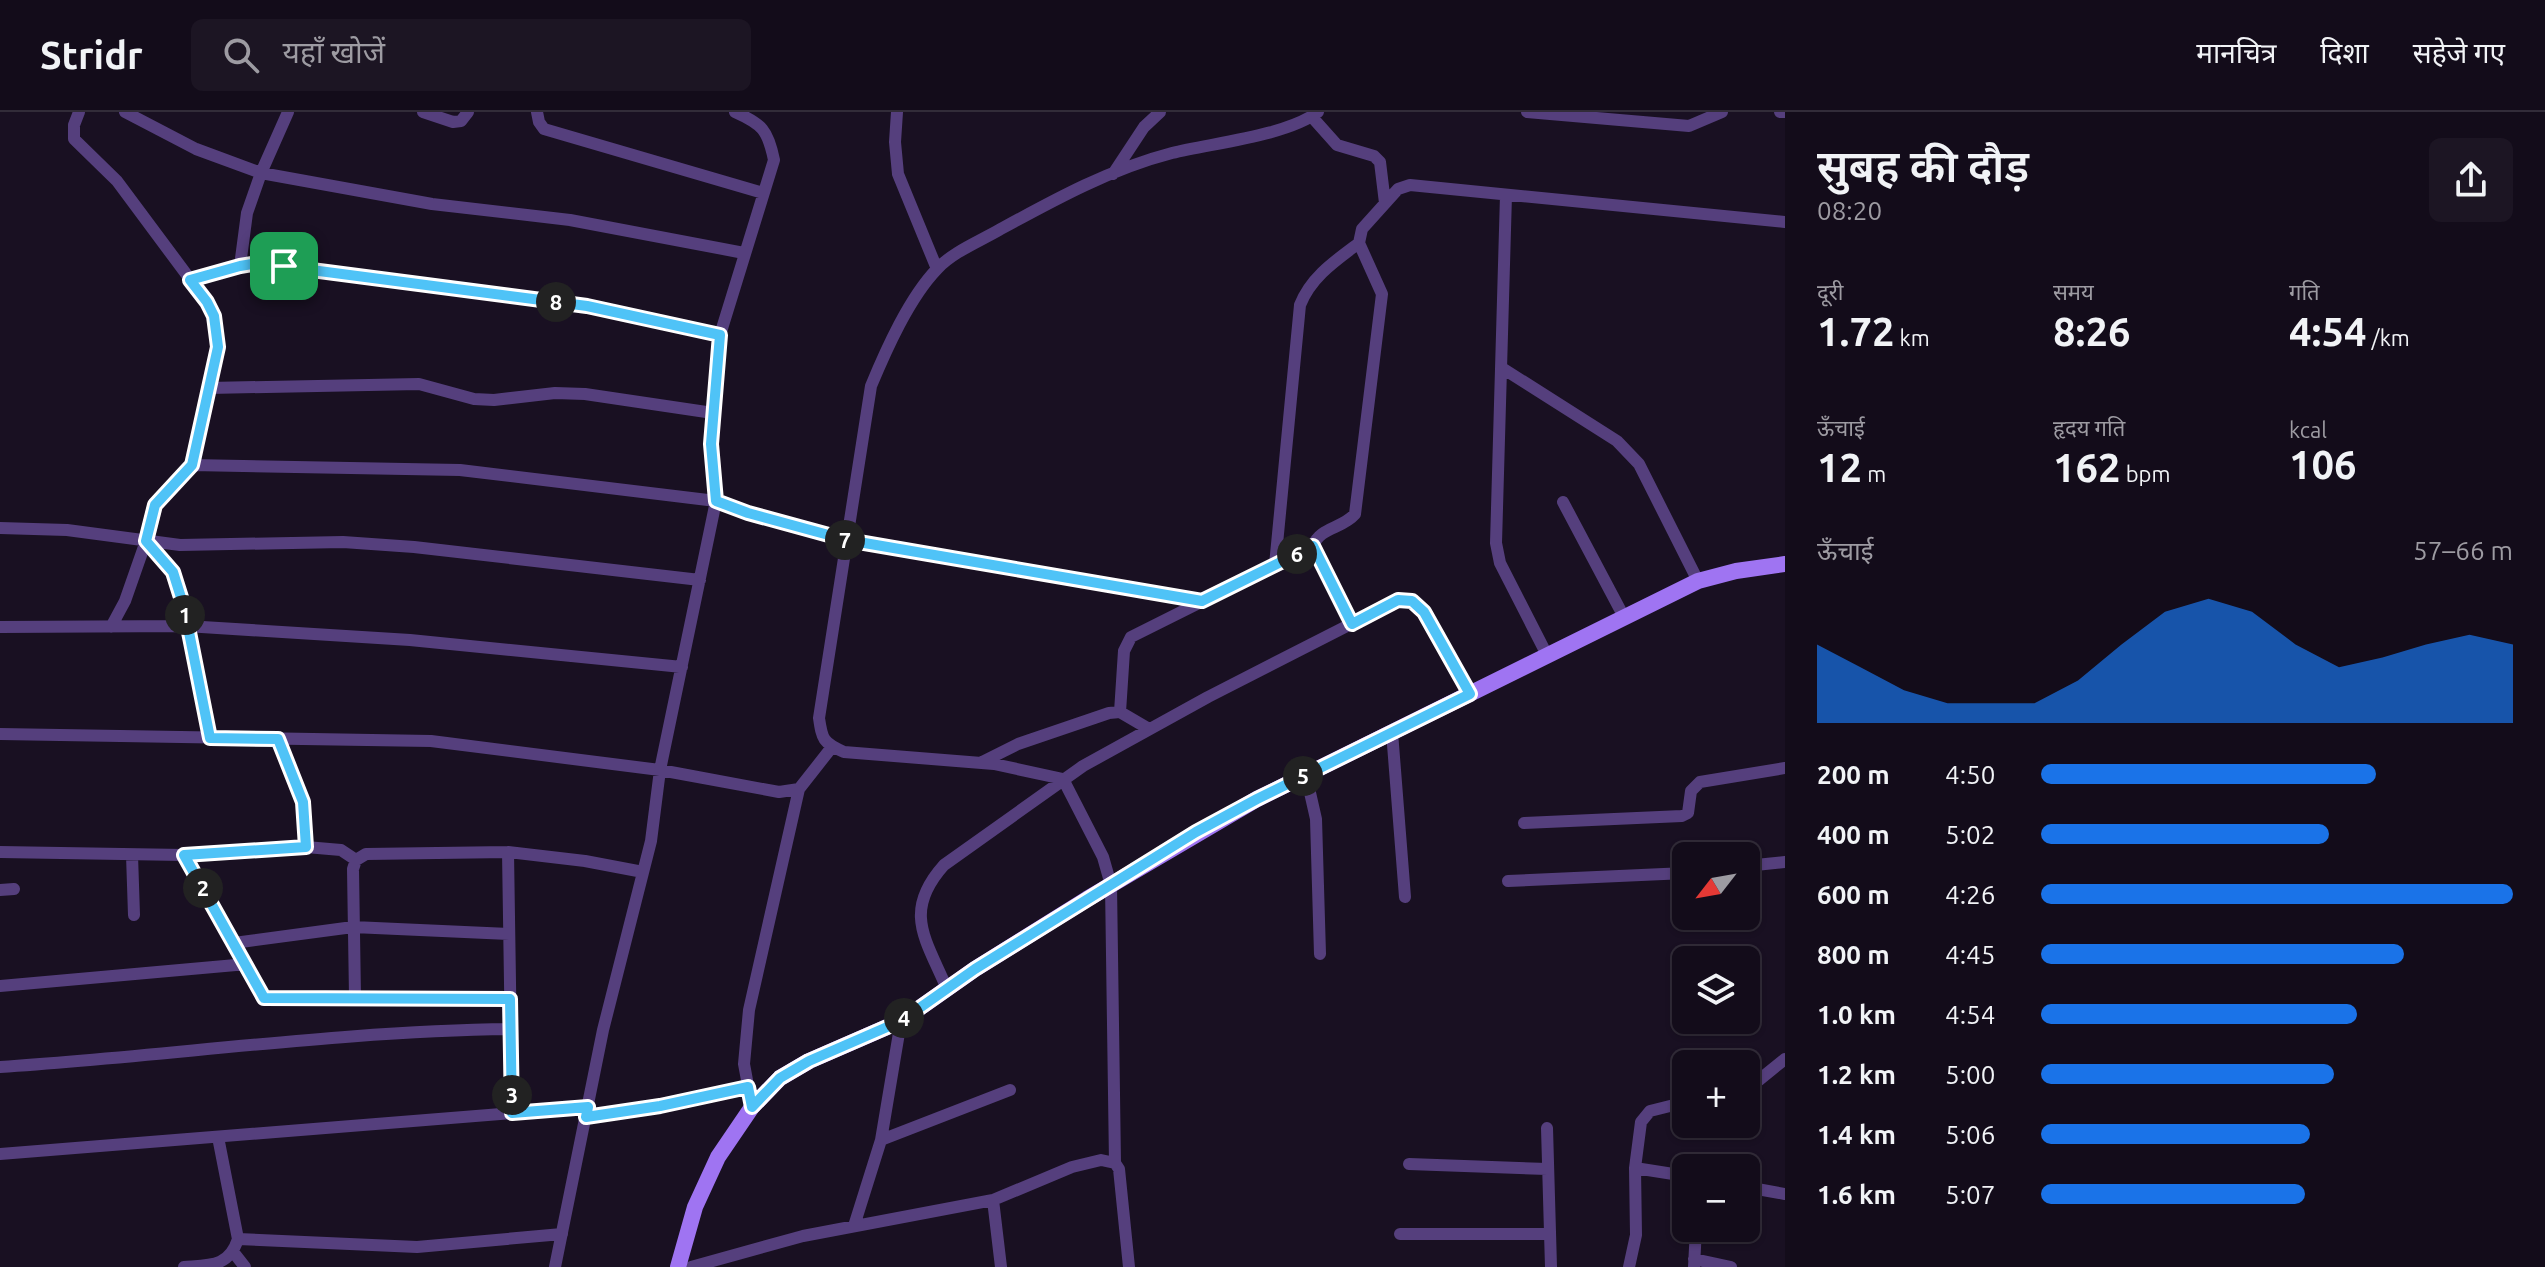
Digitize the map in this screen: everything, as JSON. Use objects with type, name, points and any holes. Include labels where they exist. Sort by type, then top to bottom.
[{"type":"street","points":[[79,112],[74,125],[74,139],[117,181],[207,302],[214,316],[218,347],[192,465],[155,505],[125,601],[111,627]]},
{"type":"street","points":[[125,112],[196,149],[261,173],[432,204],[570,220],[744,253]]},
{"type":"street","points":[[240,266],[247,213],[288,112]]},
{"type":"street","points":[[423,112],[453,122],[461,121],[468,112]]},
{"type":"street","points":[[537,112],[544,129],[763,193]]},
{"type":"street","points":[[555,1267],[603,1030],[651,841],[660,770],[716,501],[711,444],[720,335],[774,160],[770,140],[758,122],[735,112]]},
{"type":"street","points":[[897,112],[895,142],[898,174],[937,269]]},
{"type":"street","points":[[1113,174],[1144,127],[1160,112]]},
{"type":"street","points":[[1527,112],[1689,126],[1722,112]]},
{"type":"street","points":[[1063,779],[979,763],[844,752],[822,738],[819,718],[871,386],[887,346],[937,269],[957,253],[1076,188],[1171,154],[1300,123],[1315,114],[1337,145],[1374,156],[1380,162],[1385,203]]},
{"type":"street","points":[[1120,712],[1124,651],[1131,637],[1313,546],[1322,532],[1348,521],[1355,514],[1382,294],[1359,243],[1362,229],[1398,189],[1410,185],[1785,222]]},
{"type":"street","points":[[1506,195],[1496,543],[1500,563],[1547,655]]},
{"type":"street","points":[[1275,565],[1300,305],[1306,290],[1319,274],[1359,243]]},
{"type":"street","points":[[190,280],[258,263],[587,306],[720,335]]},
{"type":"street","points":[[1502,368],[1617,441],[1639,464],[1698,581]]},
{"type":"street","points":[[209,388],[419,384],[474,399],[585,394],[713,413]]},
{"type":"street","points":[[192,465],[460,470],[716,501],[847,540],[1202,601]]},
{"type":"street","points":[[1563,502],[1624,617]]},
{"type":"street","points":[[0,528],[67,530],[180,545],[343,542],[414,547],[700,580]]},
{"type":"street","points":[[146,541],[173,572],[210,738]]},
{"type":"street","points":[[1313,546],[1352,624]]},
{"type":"street","points":[[678,1267],[695,1207],[718,1157],[752,1107],[780,1078],[901,1021],[1208,825],[1698,581],[1736,571],[1785,564]]},
{"type":"street","points":[[947,989],[920,926],[920,903],[930,880],[944,865],[1063,779],[1149,729],[1398,600],[1412,601],[1424,612],[1470,694]]},
{"type":"street","points":[[0,627],[186,626],[410,640],[682,667]]},
{"type":"street","points":[[979,763],[1018,744],[1109,713],[1120,712],[1149,729]]},
{"type":"street","points":[[1392,732],[1405,897]]},
{"type":"street","points":[[0,734],[431,741],[660,770],[779,792],[799,789]]},
{"type":"street","points":[[278,739],[303,802],[306,847]]},
{"type":"street","points":[[752,1107],[744,1064],[749,1010],[799,789],[832,747]]},
{"type":"street","points":[[1524,823],[1682,816],[1688,813],[1691,791],[1700,782],[1785,768]]},
{"type":"street","points":[[1306,775],[1316,819],[1320,954]]},
{"type":"street","points":[[1063,779],[1103,857],[1111,885],[1115,1163],[1119,1169],[1129,1267]]},
{"type":"street","points":[[0,852],[184,855],[306,847],[341,850],[356,860]]},
{"type":"street","points":[[355,997],[353,869],[356,860],[366,854],[508,852],[643,872]]},
{"type":"street","points":[[508,852],[512,1113]]},
{"type":"street","points":[[132,855],[134,915]]},
{"type":"street","points":[[184,855],[264,998],[510,999]]},
{"type":"street","points":[[1760,865],[1785,862]]},
{"type":"street","points":[[1508,881],[1672,874]]},
{"type":"street","points":[[0,890],[14,889]]},
{"type":"street","points":[[234,943],[353,927],[509,934]]},
{"type":"street","points":[[0,986],[247,964]]},
{"type":"street","points":[[854,1226],[881,1140],[901,1021]]},
{"type":"street","points":[[0,1067],[102,1060],[269,1041],[510,1029]]},
{"type":"street","points":[[1760,1079],[1785,1059]]},
{"type":"street","points":[[0,1154],[512,1113],[587,1112],[660,1106],[748,1087]]},
{"type":"street","points":[[881,1140],[1010,1090]]},
{"type":"street","points":[[1629,1267],[1636,1235],[1635,1168],[1641,1122],[1650,1111],[1672,1106]]},
{"type":"street","points":[[1547,1128],[1551,1267]]},
{"type":"street","points":[[184,1267],[213,1265],[234,1253],[238,1239],[218,1137]]},
{"type":"street","points":[[691,1267],[803,1236],[993,1200],[1072,1167],[1101,1160],[1115,1163]]},
{"type":"street","points":[[1409,1164],[1547,1169]]},
{"type":"street","points":[[1635,1168],[1672,1174]]},
{"type":"street","points":[[1760,1190],[1785,1194]]},
{"type":"street","points":[[993,1200],[1001,1267]]},
{"type":"street","points":[[238,1239],[417,1247],[562,1234]]},
{"type":"street","points":[[1400,1234],[1549,1234]]},
{"type":"street","points":[[1695,1242],[1694,1263],[1731,1267]]},
{"type":"street","points":[[234,1253],[245,1267]]},
{"type":"route","points":[[258,263],[284,266],[587,306],[720,335],[711,444],[716,501],[847,540],[1202,601],[1313,546],[1352,624],[1398,600],[1412,601],[1424,612],[1470,694],[1196,832],[975,969],[901,1021],[809,1061],[780,1078],[752,1107],[748,1087],[660,1106],[586,1117],[588,1107],[512,1113],[510,999],[264,998],[184,855],[306,847],[303,802],[278,739],[210,738],[184,607],[173,572],[146,541],[155,505],[192,465],[218,347],[214,316],[190,280],[258,263]]}]
